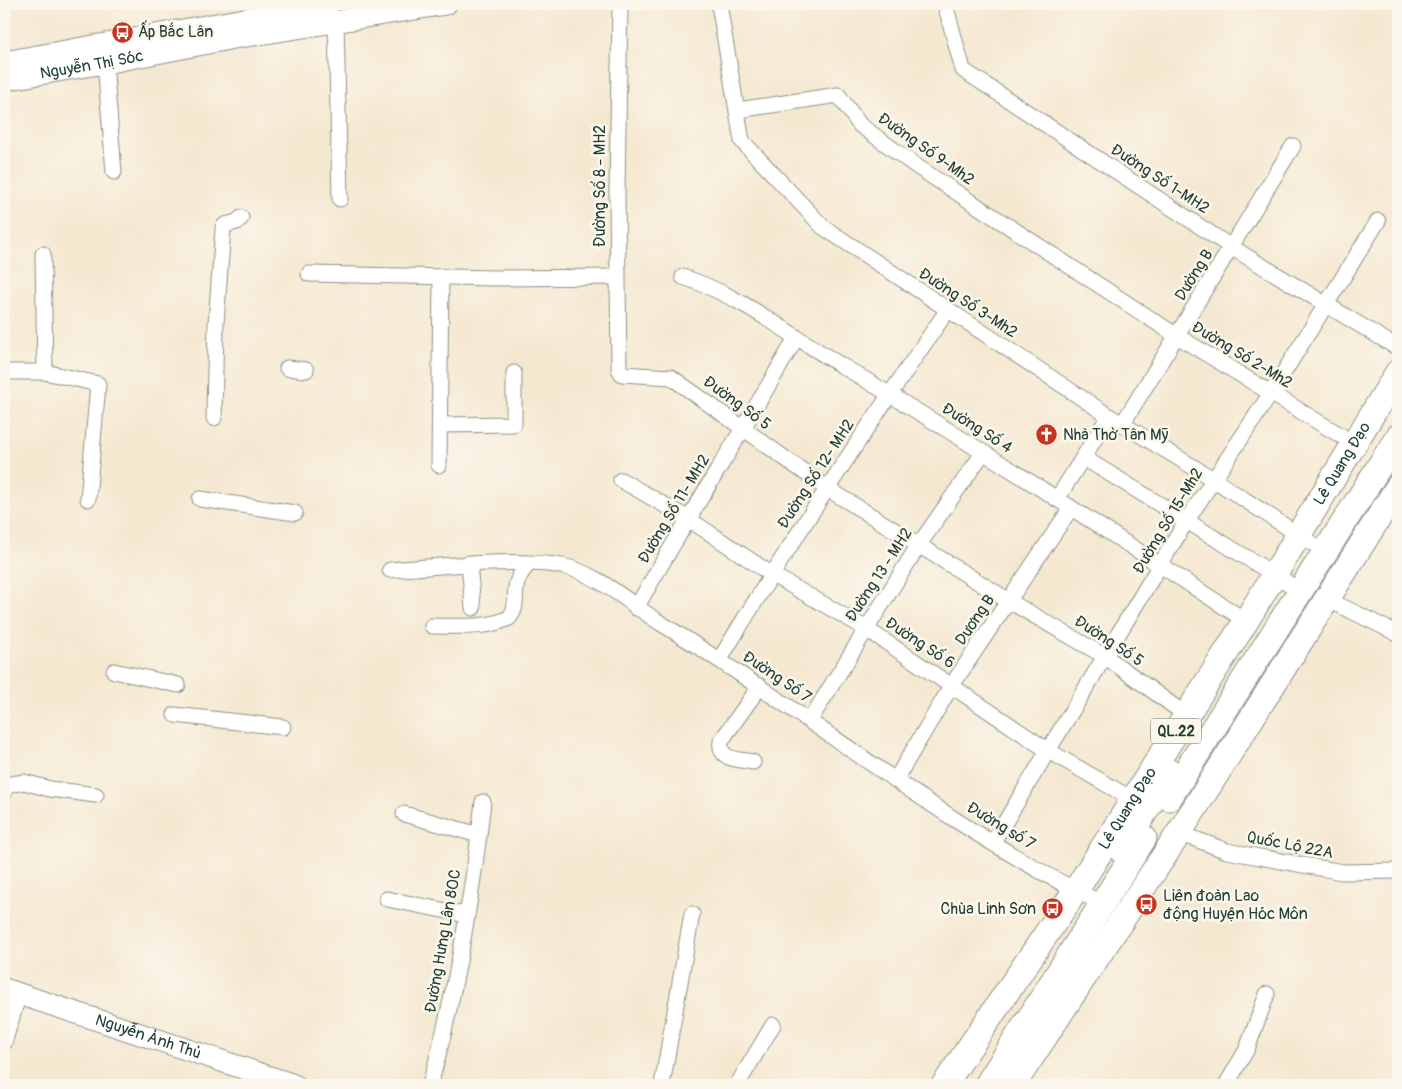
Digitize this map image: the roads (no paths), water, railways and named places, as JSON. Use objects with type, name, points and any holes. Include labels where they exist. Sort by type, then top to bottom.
[{"type":"highway","name":"Lê Quang Đạo","points":[[1305,539],[1353,443],[1398,372]]},
{"type":"highway","name":"Lê Quang Đạo","points":[[965,1085],[1305,539],[1398,402]]},
{"type":"highway","name":"Lê Quang Đạo","points":[[987,1085],[1398,437]]},
{"type":"highway","points":[[1013,1085],[1179,833],[1329,600],[1398,488]]},
{"type":"highway","name":"Lê Quang Đạo","points":[[944,1085],[1084,894],[1132,799],[1246,621],[1281,579]]},
{"type":"main road","name":"Nguyễn Thị Sóc","points":[[4,62],[234,29],[332,12],[446,4]]},
{"type":"main road","name":"Nguyễn Thị Sóc","points":[[4,80],[104,63],[234,29]]},
{"type":"main road","name":"Nguyễn Ảnh Thủ","points":[[11,992],[294,1085]]},
{"type":"street","name":"Đường Số 8 - MH2","points":[[619,369],[620,4]]},
{"type":"street","name":"Đường Số 3-Mh2","points":[[719,4],[742,141],[823,227],[947,311],[1109,416],[1213,478],[1305,539]]},
{"type":"street","name":"Đường Số 1-MH2","points":[[945,4],[963,70],[1232,247],[1326,306],[1398,348]]},
{"type":"street","points":[[332,12],[340,199]]},
{"type":"street","points":[[104,63],[114,172]]},
{"type":"street","name":"Đường Số 9-Mh2","points":[[738,110],[838,95],[860,125],[916,166],[1089,277]]},
{"type":"street","name":"Dường B","points":[[1123,423],[1293,146]]},
{"type":"street","points":[[214,418],[216,324],[223,228],[225,225],[235,223],[241,218]]},
{"type":"street","name":"Đường Số 15-Mh2","points":[[993,842],[1213,478],[1271,393],[1378,221]]},
{"type":"street","points":[[43,254],[45,372]]},
{"type":"street","points":[[309,274],[441,277],[618,277]]},
{"type":"street","points":[[439,465],[441,277]]},
{"type":"street","name":"Đường Số 4","points":[[683,277],[742,302],[796,338],[1057,499],[1246,621]]},
{"type":"street","name":"Đường Số 2-Mh2","points":[[1089,277],[1177,336],[1353,443]]},
{"type":"street","name":"Đường Số 12- MH2","points":[[720,659],[771,574],[889,394],[947,311]]},
{"type":"street","points":[[743,429],[796,338]]},
{"type":"street","points":[[287,368],[306,370]]},
{"type":"street","name":"Đường Số 5","points":[[619,369],[627,376],[671,377],[828,489],[1009,601],[1106,657],[1186,715]]},
{"type":"street","points":[[4,372],[45,372],[98,384],[88,500]]},
{"type":"street","points":[[440,425],[514,424],[514,373]]},
{"type":"street","points":[[1057,499],[1109,416]]},
{"type":"street","name":"Đường Số 11- MH2","points":[[636,608],[687,518],[743,429]]},
{"type":"street","name":"Đường 13 - MH2","points":[[810,720],[865,628],[918,546],[983,453]]},
{"type":"street","points":[[1084,458],[1281,579]]},
{"type":"street","name":"Đường Số 6","points":[[622,480],[687,518],[771,574],[865,628],[1047,750],[1132,799]]},
{"type":"street","points":[[200,499],[295,513]]},
{"type":"street","name":"Dương B","points":[[896,779],[952,685],[1071,508]]},
{"type":"street","points":[[469,563],[473,608]]},
{"type":"street","name":"Đường Số 7","points":[[390,570],[469,563],[564,566],[595,579],[636,608],[720,659],[896,779]]},
{"type":"street","points":[[432,626],[471,627],[488,625],[509,618],[514,608],[517,576],[528,564]]},
{"type":"street","points":[[1329,600],[1398,634]]},
{"type":"street","points":[[114,671],[178,685]]},
{"type":"street","points":[[753,762],[727,758],[721,752],[720,746],[760,686]]},
{"type":"street","points":[[175,715],[283,726]]},
{"type":"street","name":"Đường số 7","points":[[896,779],[993,842],[1084,894]]},
{"type":"street","points":[[4,793],[6,785],[24,782],[50,789],[96,795]]},
{"type":"street","name":"Đường Hưng Lân 80C","points":[[430,1085],[444,1034],[467,914],[483,802]]},
{"type":"street","points":[[404,814],[479,835]]},
{"type":"street","name":"Quốc Lộ 22A","points":[[1179,833],[1227,851],[1342,872],[1398,871]]},
{"type":"street","points":[[387,899],[467,914]]},
{"type":"street","points":[[662,1085],[692,914]]},
{"type":"street","points":[[4,1044],[11,992]]},
{"type":"street","points":[[1226,1085],[1247,1049],[1267,994]]},
{"type":"street","points":[[737,1085],[773,1025]]},
{"type":"place","name":"Ấp Bắc Lân","points":[[122,32]]},
{"type":"place","name":"Nhà Thờ Tân Mỹ","points":[[1047,435]]},
{"type":"place","name":"Liên đoàn Lao động Huyện Hóc Môn","points":[[1147,905]]},
{"type":"place","name":"Chùa Linh Sơn","points":[[1052,909]]}]
